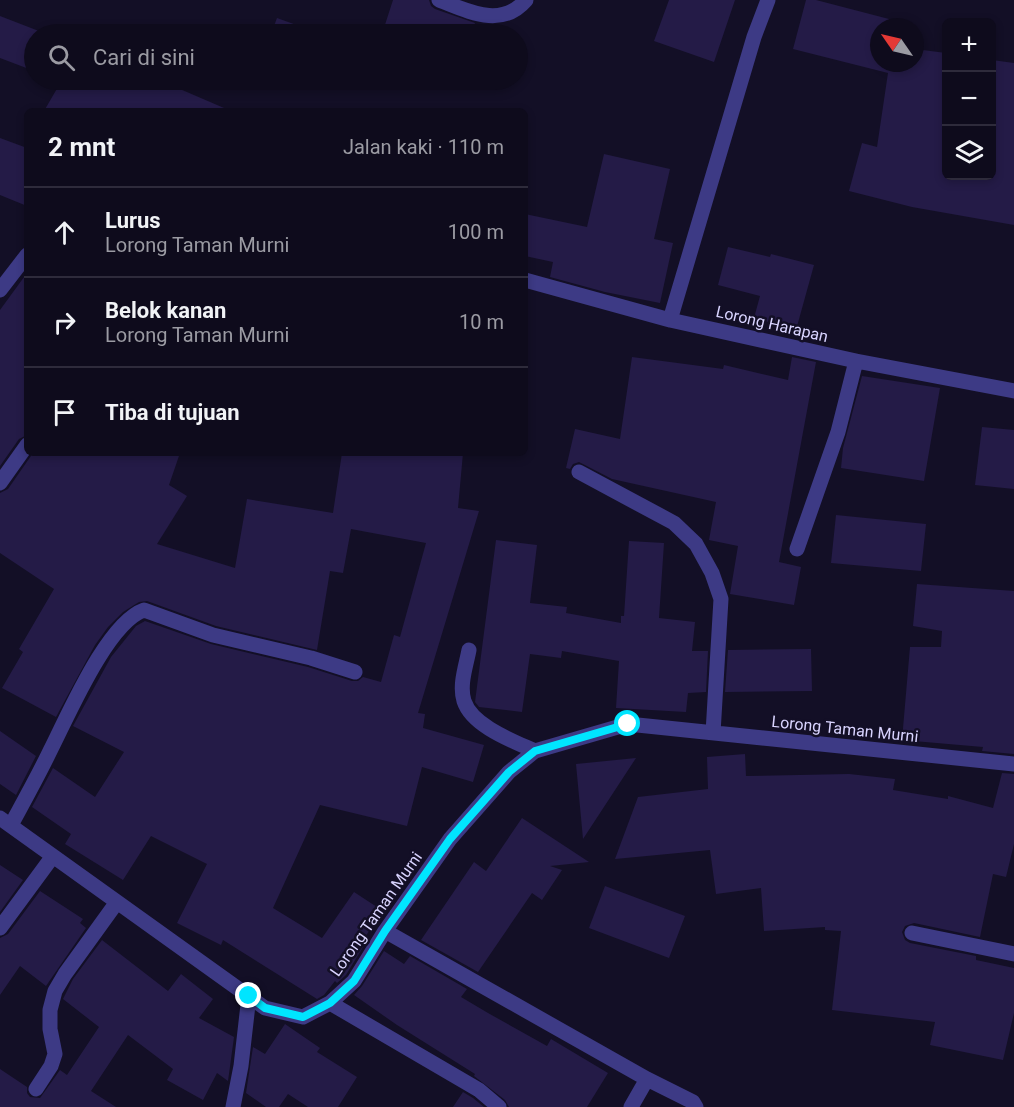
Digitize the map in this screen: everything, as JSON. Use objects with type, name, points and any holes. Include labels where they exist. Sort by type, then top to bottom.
[{"type":"street","points":[[439,0],[482,16],[504,15],[526,0]]},
{"type":"street","points":[[670,320],[754,37],[768,0]]},
{"type":"street","points":[[0,290],[24,257]]},
{"type":"street","name":"Lorong Harapan","points":[[528,281],[670,320],[855,361],[1014,391]]},
{"type":"street","points":[[797,549],[838,432],[855,361]]},
{"type":"street","points":[[0,483],[24,449]]},
{"type":"street","points":[[579,472],[674,523],[696,544],[712,573],[722,599],[713,733]]},
{"type":"street","points":[[6,821],[111,639],[136,613],[144,610],[213,635],[311,658],[355,672]]},
{"type":"street","points":[[468,650],[463,685],[464,702],[475,717],[492,731],[535,751]]},
{"type":"street","name":"Lorong Taman Murni","points":[[6,821],[265,1008],[303,1017],[330,1003],[354,981],[385,931],[450,839],[509,772],[535,751],[628,724],[1014,764]]},
{"type":"street","points":[[0,928],[53,856]]},
{"type":"street","points":[[36,1089],[51,1066],[55,1054],[50,1029],[50,1010],[55,992],[65,974],[117,902]]},
{"type":"street","points":[[385,931],[646,1079],[693,1102],[696,1107]]},
{"type":"street","points":[[912,933],[1014,954]]},
{"type":"street","points":[[233,1107],[241,1066],[249,996]]},
{"type":"street","points":[[330,1003],[479,1090],[499,1107]]},
{"type":"street","points":[[631,1107],[646,1079]]},
{"type":"building","points":[[393,0],[429,0],[435,9],[475,23],[475,24],[385,24]]},
{"type":"building","points":[[669,0],[735,0],[714,62],[654,41]]},
{"type":"building","points":[[806,0],[816,0],[885,18],[870,18],[870,68],[793,49]]},
{"type":"building","points":[[0,16],[24,25],[24,67],[0,58]]},
{"type":"building","points":[[277,18],[294,24],[275,24]]},
{"type":"building","points":[[924,50],[942,52],[942,180],[996,180],[996,61],[1014,63],[1014,225],[912,207],[849,191],[862,143],[877,147],[888,73],[884,72],[924,72]]},
{"type":"building","points":[[56,90],[182,90],[224,108],[46,108]]},
{"type":"building","points":[[0,138],[24,147],[24,205],[0,195]]},
{"type":"building","points":[[604,154],[670,169],[654,239],[673,243],[660,303],[605,292],[550,277],[553,262],[528,257],[528,215],[587,227]]},
{"type":"building","points":[[728,247],[770,257],[771,254],[814,265],[796,330],[754,318],[760,296],[718,285]]},
{"type":"building","points":[[24,277],[24,436],[19,439],[0,466],[0,310]]},
{"type":"building","points":[[632,357],[723,369],[724,365],[788,380],[792,357],[816,362],[779,562],[801,567],[794,605],[730,594],[738,546],[709,540],[716,502],[612,479],[579,462],[573,464],[570,469],[566,468],[575,429],[620,439]]},
{"type":"building","points":[[862,376],[940,388],[924,481],[841,468],[843,448]]},
{"type":"building","points":[[982,427],[1014,430],[1014,489],[975,485]]},
{"type":"building","points":[[31,456],[179,456],[169,485],[187,496],[157,544],[235,568],[247,499],[333,513],[342,456],[463,456],[458,508],[479,511],[418,713],[425,714],[423,728],[484,745],[473,782],[422,767],[407,826],[320,805],[273,908],[322,938],[354,892],[383,911],[365,937],[368,939],[346,975],[337,983],[335,981],[324,995],[317,999],[223,940],[221,945],[177,923],[207,864],[151,836],[123,880],[65,844],[71,834],[32,807],[53,768],[95,797],[124,752],[73,726],[111,657],[136,626],[145,621],[211,644],[308,667],[352,681],[358,681],[363,677],[381,682],[394,635],[400,637],[426,543],[351,529],[343,573],[330,571],[317,650],[216,626],[147,601],[139,602],[123,612],[95,645],[56,717],[2,688],[23,652],[19,649],[54,589],[0,553],[0,493],[8,489]]},
{"type":"building","points":[[836,515],[926,524],[921,571],[831,563]]},
{"type":"building","points":[[496,540],[537,545],[530,603],[567,607],[566,613],[621,623],[621,616],[624,616],[629,541],[664,543],[659,618],[695,622],[692,651],[708,651],[706,692],[688,693],[686,712],[616,708],[619,661],[562,651],[561,658],[530,654],[522,712],[479,707],[475,702]]},
{"type":"building","points":[[917,584],[1014,591],[1014,754],[982,751],[983,747],[902,740],[910,647],[941,647],[942,631],[913,626]]},
{"type":"building","points":[[811,649],[812,691],[725,692],[728,650]]},
{"type":"building","points":[[0,731],[36,756],[16,795],[0,784]]},
{"type":"building","points":[[745,754],[746,776],[849,774],[895,779],[893,790],[948,799],[948,796],[993,808],[1002,773],[1014,774],[1014,844],[1006,877],[993,874],[980,937],[914,923],[905,926],[902,932],[905,940],[910,943],[976,956],[976,960],[1014,968],[1014,1013],[1003,1060],[930,1045],[935,1022],[832,1010],[841,931],[825,930],[825,927],[764,931],[761,888],[716,894],[710,850],[615,859],[638,797],[708,789],[707,757]]},
{"type":"building","points":[[636,758],[583,839],[576,764]]},
{"type":"building","points":[[522,818],[589,862],[550,866],[562,870],[542,900],[532,893],[478,972],[421,940],[474,862],[486,871]]},
{"type":"building","points":[[0,865],[23,880],[0,912]]},
{"type":"building","points":[[605,886],[685,916],[669,958],[589,928]]},
{"type":"building","points":[[40,891],[83,919],[80,923],[86,928],[46,986],[20,966],[0,995],[0,938],[8,934]]},
{"type":"building","points":[[102,940],[168,991],[181,974],[213,999],[199,1018],[234,1037],[228,1081],[217,1073],[203,1100],[167,1080],[173,1069],[128,1035],[91,1091],[116,1107],[0,1107],[0,1069],[27,1087],[30,1097],[40,1098],[60,1070],[67,1075],[99,1027],[63,999],[73,979]]},
{"type":"building","points":[[384,951],[404,964],[410,956],[467,989],[461,997],[488,1013],[547,1046],[551,1039],[608,1073],[587,1107],[509,1107],[505,1100],[474,1076],[475,1074],[354,995]]},
{"type":"building","points":[[285,1024],[320,1048],[317,1052],[357,1077],[338,1107],[308,1107],[288,1094],[279,1107],[266,1107],[246,1093],[253,1047],[265,1054]]},
{"type":"building","points":[[463,1092],[473,1098],[484,1107],[453,1107]]},
{"type":"route","points":[[249,996],[265,1008],[303,1017],[330,1003],[354,981],[385,931],[450,839],[509,772],[535,751],[628,724]]}]
